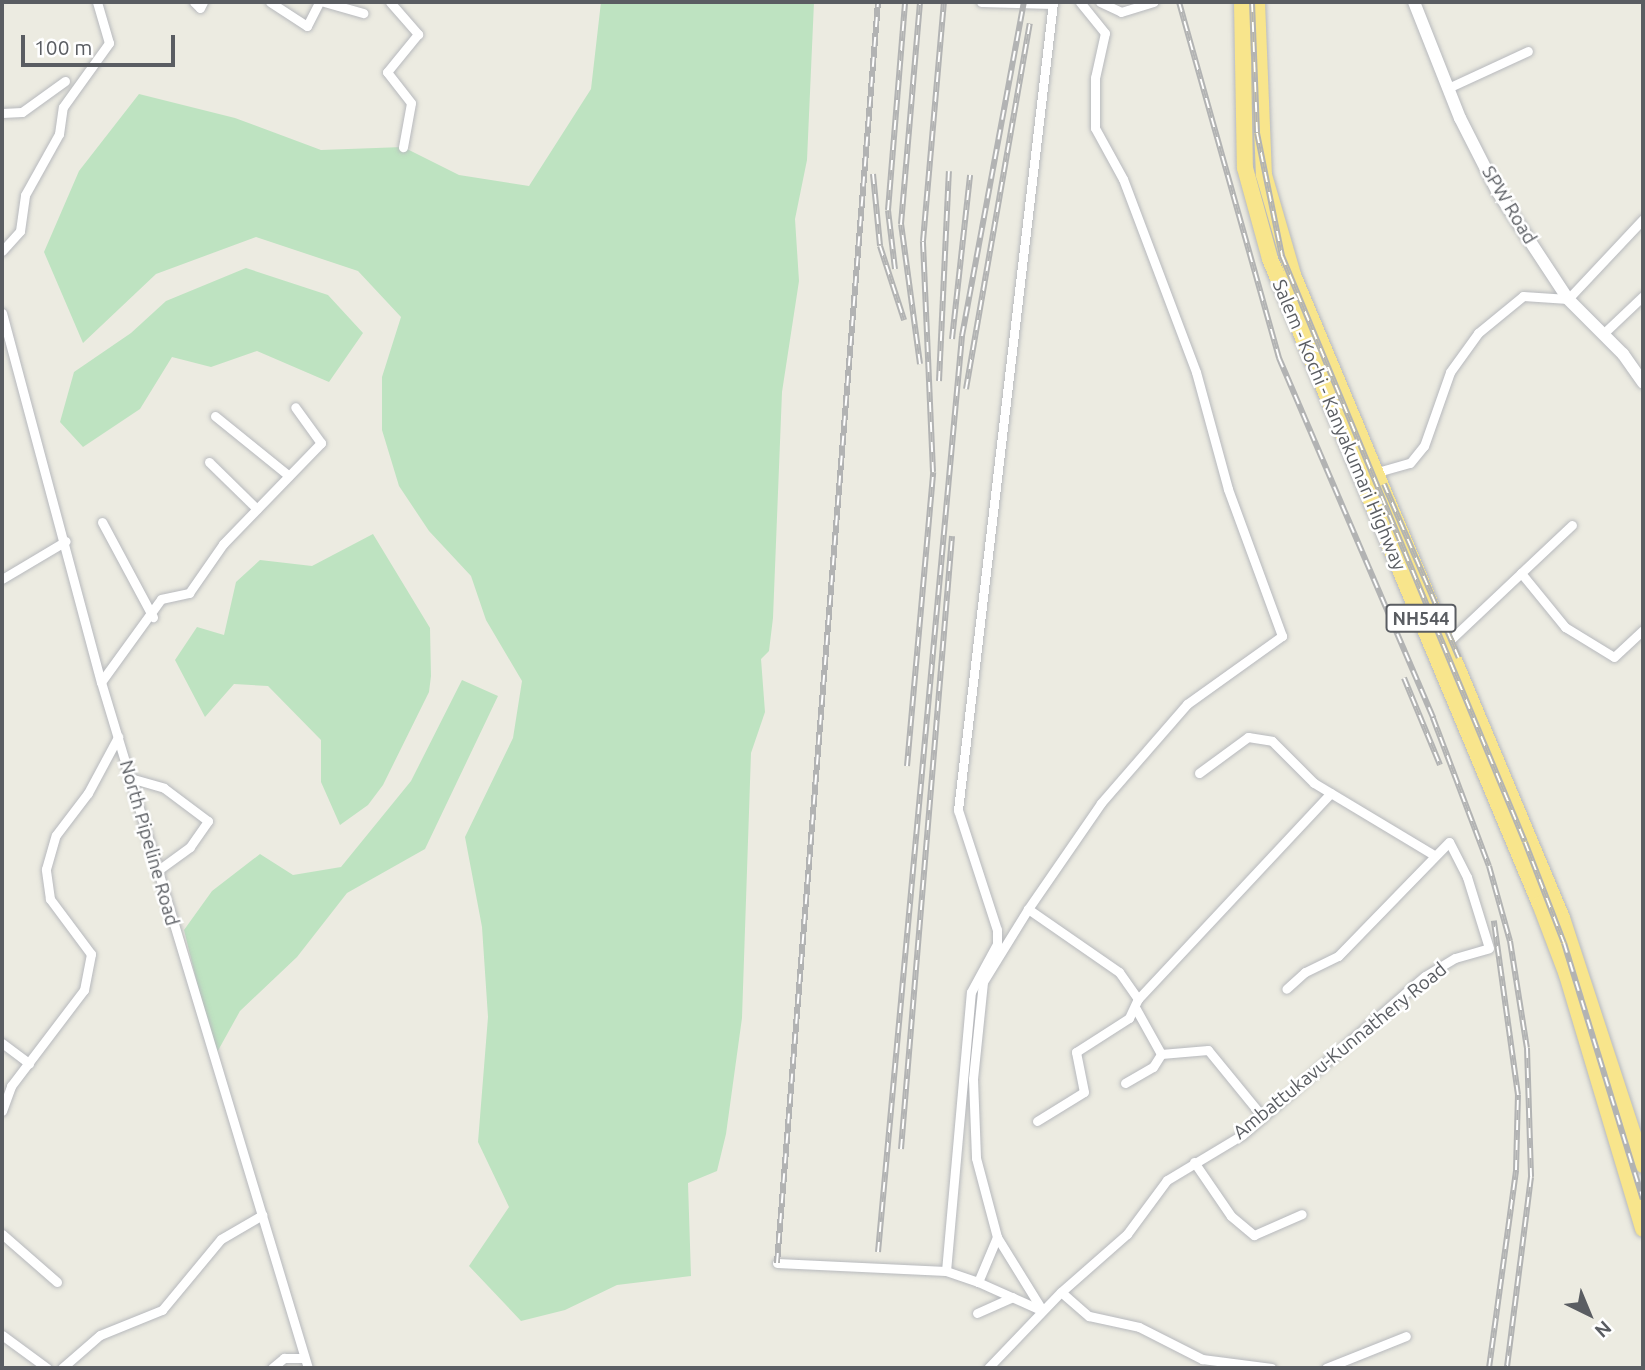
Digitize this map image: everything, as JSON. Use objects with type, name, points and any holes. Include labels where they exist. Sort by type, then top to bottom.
[{"type":"highway","name":"Salem - Kochi - Kanyakumari Highway","points":[[1242,2],[1245,168],[1270,259],[1540,904],[1567,975],[1643,1229]]},
{"type":"highway","name":"Salem - Kochi - Kanyakumari Highway","points":[[1257,2],[1264,175],[1314,336],[1562,918],[1643,1164]]},
{"type":"street","points":[[2,251],[19,231],[26,195],[59,134],[62,107],[108,43],[97,2]]},
{"type":"street","points":[[194,2],[200,8],[203,2]]},
{"type":"street","points":[[270,2],[307,26],[321,2],[363,13]]},
{"type":"street","points":[[390,2],[418,34],[387,72],[411,103],[403,147]]},
{"type":"street","points":[[946,1271],[971,992],[997,944],[997,930],[958,810],[1053,3],[981,2]]},
{"type":"street","points":[[1042,1310],[997,1237],[976,1158],[973,1079],[983,982],[1028,909],[1101,803],[1187,704],[1282,636],[1228,489],[1196,372],[1123,179],[1095,128],[1095,78],[1105,33],[1080,2]]},
{"type":"street","points":[[1100,2],[1121,12],[1153,2]]},
{"type":"street","name":"SPW Road","points":[[1413,2],[1448,89],[1497,191],[1568,299],[1603,334],[1643,383]]},
{"type":"street","points":[[1448,89],[1528,51]]},
{"type":"street","points":[[2,113],[22,112],[65,81]]},
{"type":"street","points":[[1374,473],[1410,463],[1424,446],[1450,372],[1478,333],[1523,296],[1568,299],[1643,219]]},
{"type":"street","points":[[1603,334],[1643,296]]},
{"type":"street","name":"North Pipeline Road","points":[[2,313],[156,871],[308,1368]]},
{"type":"street","points":[[102,682],[167,595],[189,593],[223,544],[321,443],[295,407]]},
{"type":"street","points":[[215,416],[289,476]]},
{"type":"street","points":[[209,462],[257,509]]},
{"type":"street","points":[[102,522],[153,617]]},
{"type":"street","points":[[1447,643],[1572,525]]},
{"type":"street","points":[[2,579],[66,541]]},
{"type":"street","points":[[1521,573],[1565,627],[1614,657],[1643,630]]},
{"type":"street","points":[[2,1111],[29,1063],[84,990],[91,954],[50,899],[46,869],[56,835],[88,793],[118,737]]},
{"type":"street","points":[[1199,773],[1248,737],[1272,741],[1331,793],[1434,855],[1338,956],[1314,966],[1286,989]]},
{"type":"street","points":[[130,778],[164,788],[208,821],[190,847],[156,871]]},
{"type":"street","points":[[1037,1121],[1084,1092],[1076,1052],[1137,1004],[1331,793]]},
{"type":"street","name":"Ambattukavu-Kunnathery Road","points":[[988,1368],[1060,1292],[1127,1234],[1167,1180],[1194,1161],[1242,1135],[1425,976],[1455,958],[1489,948],[1467,877],[1449,842],[1434,855]]},
{"type":"street","points":[[1028,909],[1119,972],[1161,1054]]},
{"type":"street","points":[[2,1043],[29,1063]]},
{"type":"street","points":[[1161,1054],[1208,1050],[1262,1116]]},
{"type":"street","points":[[1125,1083],[1153,1067],[1161,1054]]},
{"type":"street","points":[[1194,1161],[1231,1216],[1254,1235],[1302,1214]]},
{"type":"street","points":[[62,1368],[100,1335],[162,1310],[221,1239],[262,1215]]},
{"type":"street","points":[[2,1234],[57,1282]]},
{"type":"street","points":[[978,1282],[997,1237]]},
{"type":"street","points":[[777,1263],[946,1271],[1042,1310]]},
{"type":"street","points":[[1060,1292],[1089,1316],[1139,1327],[1202,1359],[1271,1368]]},
{"type":"street","points":[[977,1313],[1013,1297]]},
{"type":"street","points":[[2,1335],[47,1368]]},
{"type":"street","points":[[1326,1368],[1406,1336]]},
{"type":"street","points":[[271,1368],[284,1358],[304,1358]]},
{"type":"green space","points":[[601,2],[814,2],[807,160],[795,219],[799,281],[782,392],[773,618],[769,651],[761,659],[765,712],[751,753],[742,1018],[726,1134],[717,1171],[688,1183],[691,1276],[617,1285],[565,1310],[521,1321],[469,1266],[509,1207],[478,1142],[488,1017],[482,927],[465,837],[513,738],[522,681],[486,620],[471,576],[429,531],[399,486],[382,430],[382,377],[401,317],[358,271],[256,237],[156,274],[83,343],[44,252],[79,171],[139,94],[235,118],[321,150],[403,147],[459,175],[529,186],[591,89]]},
{"type":"green space","points":[[246,268],[328,295],[363,333],[329,382],[257,351],[211,367],[172,357],[140,409],[83,447],[60,422],[74,372],[131,333],[166,301]]},
{"type":"green space","points":[[373,534],[430,628],[431,676],[429,692],[383,785],[368,805],[340,825],[321,782],[321,740],[268,686],[234,684],[205,717],[175,660],[197,627],[224,635],[236,582],[260,560],[312,566]]},
{"type":"green space","points":[[462,680],[498,696],[425,849],[347,893],[297,957],[240,1011],[215,1056],[184,930],[212,891],[260,854],[293,875],[341,867],[411,781]]},
{"type":"railway","points":[[777,1263],[878,2]]},
{"type":"railway","points":[[895,269],[888,210],[905,2]]},
{"type":"railway","points":[[920,2],[901,224],[920,364]]},
{"type":"railway","points":[[907,766],[933,472],[923,241],[944,2]]},
{"type":"railway","points":[[878,1252],[962,336],[1024,2]]},
{"type":"railway","points":[[1179,2],[1279,358],[1433,718],[1489,866],[1510,941],[1527,1048],[1531,1177],[1507,1368]]},
{"type":"railway","points":[[1252,2],[1257,133],[1282,256],[1525,842],[1564,943],[1643,1199]]},
{"type":"railway","points":[[966,389],[1030,24]]},
{"type":"railway","points":[[939,381],[949,171]]},
{"type":"railway","points":[[873,174],[880,246],[904,320]]},
{"type":"railway","points":[[952,339],[970,175]]},
{"type":"railway","points":[[1384,484],[1459,658]]},
{"type":"railway","points":[[901,1149],[952,536]]},
{"type":"railway","points":[[1404,678],[1440,765]]},
{"type":"railway","points":[[1489,1368],[1516,1170],[1518,1095],[1494,921]]}]
